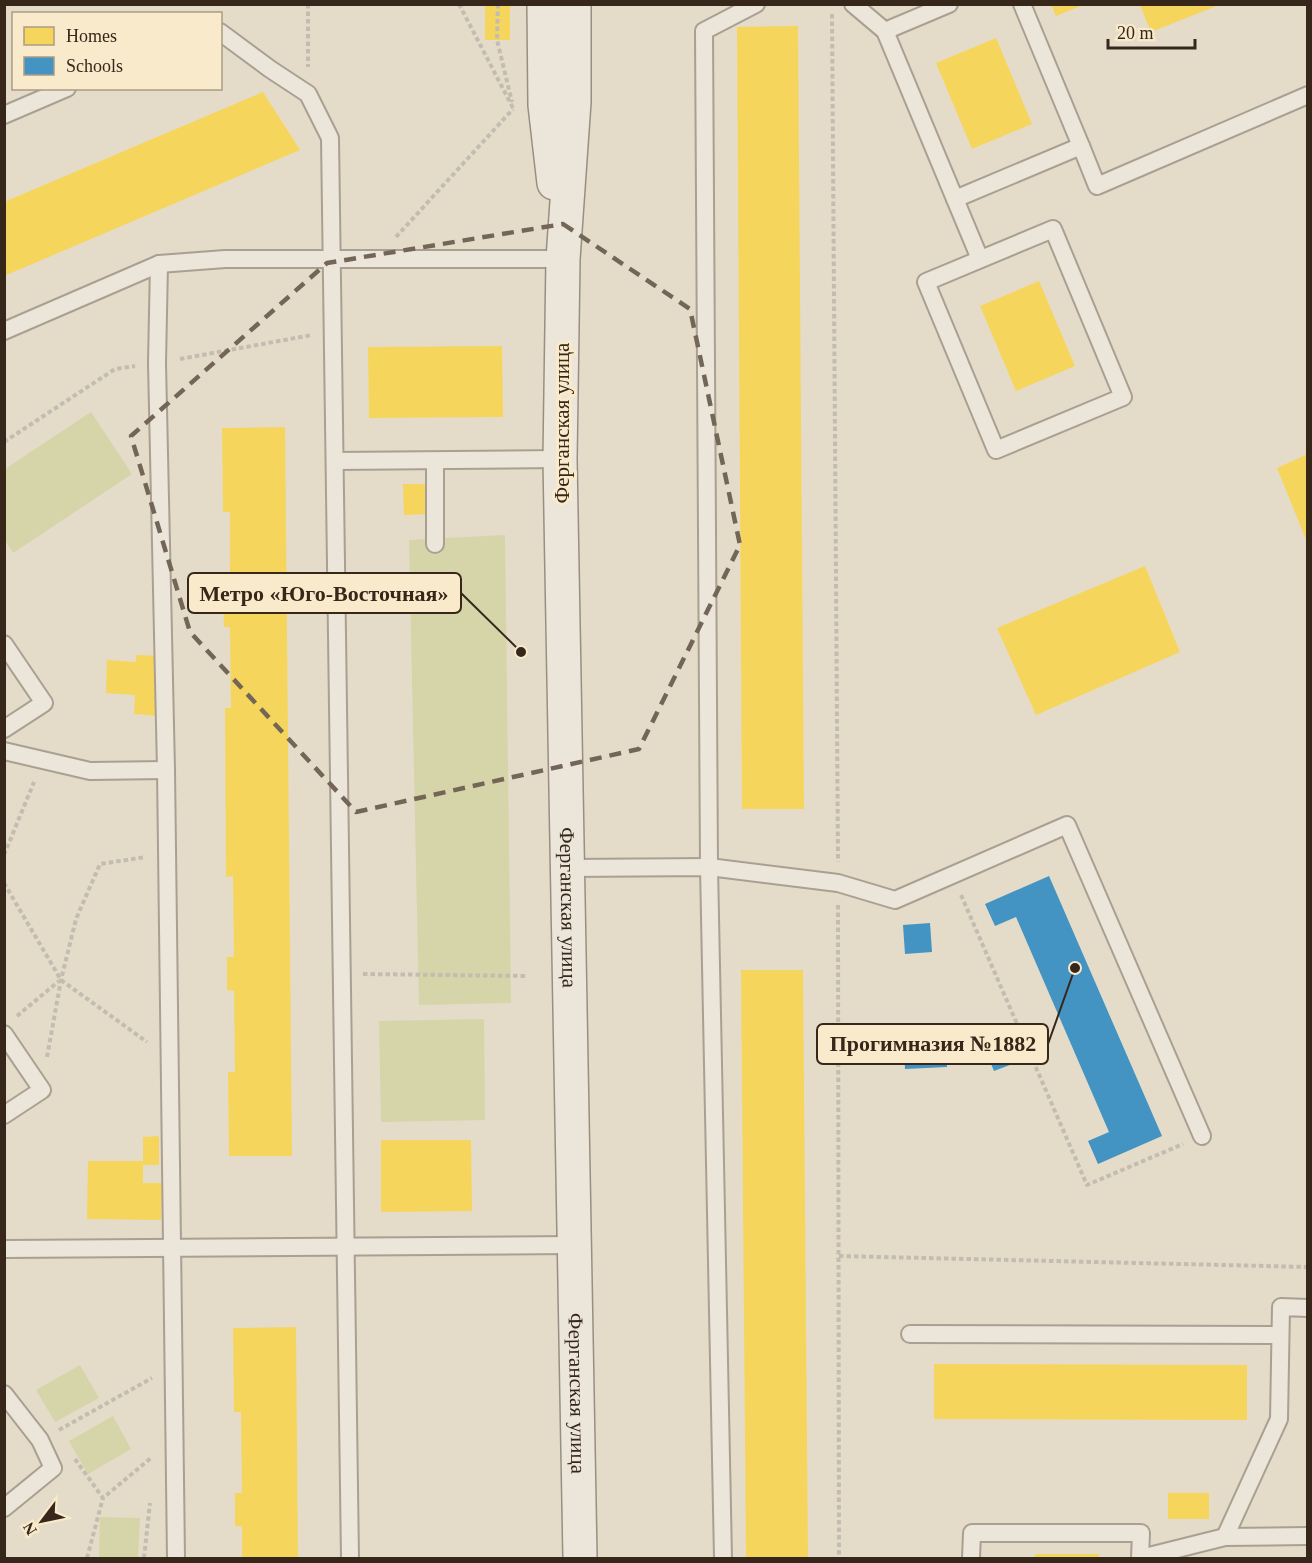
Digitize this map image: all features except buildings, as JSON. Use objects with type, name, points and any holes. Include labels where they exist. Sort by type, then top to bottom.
[{"type":"street","name":"Ферганская улица","points":[[544,4],[545,105],[563,259]]},
{"type":"street","name":"Ферганская улица","points":[[574,4],[574,102],[563,259],[560,459],[580,1558]]},
{"type":"lane","points":[[723,1558],[709,867],[704,31],[756,4]]},
{"type":"lane","points":[[853,4],[885,31],[980,260]]},
{"type":"lane","points":[[885,31],[949,4]]},
{"type":"lane","points":[[1022,4],[1097,186],[1308,95]]},
{"type":"lane","points":[[222,33],[308,94],[330,138],[350,1558]]},
{"type":"lane","points":[[4,115],[62,90]]},
{"type":"lane","points":[[955,199],[1081,146]]},
{"type":"lane","points":[[1053,229],[1123,397],[996,450],[926,282],[980,260],[1053,229]]},
{"type":"lane","points":[[4,331],[159,264],[225,259],[563,259]]},
{"type":"lane","points":[[159,264],[157,363],[166,770],[176,1558]]},
{"type":"lane","points":[[335,461],[560,459]]},
{"type":"lane","points":[[435,460],[435,544]]},
{"type":"lane","points":[[4,644],[44,703],[4,729]]},
{"type":"lane","points":[[4,751],[90,771],[166,770]]},
{"type":"lane","points":[[567,867],[709,867],[838,882],[894,900],[1067,825],[1202,1136]]},
{"type":"lane","points":[[4,1115],[42,1090],[8,1027]]},
{"type":"lane","points":[[4,1249],[576,1245]]},
{"type":"lane","points":[[1225,1537],[1279,1419],[1281,1307],[1308,1308]]},
{"type":"lane","points":[[910,1334],[1279,1335]]},
{"type":"lane","points":[[4,1394],[40,1440],[53,1468],[4,1508]]},
{"type":"lane","points":[[971,1558],[972,1533],[1141,1533],[1141,1558],[1225,1537],[1308,1536]]},
{"type":"path","points":[[308,4],[308,94]]},
{"type":"path","points":[[459,4],[513,109]]},
{"type":"path","points":[[498,4],[497,40],[513,109]]},
{"type":"path","points":[[831,4],[838,882],[839,1558]]},
{"type":"path","points":[[376,259],[513,109]]},
{"type":"path","points":[[4,855],[44,759]]},
{"type":"path","points":[[42,1090],[61,980],[76,919],[100,864],[167,854]]},
{"type":"path","points":[[952,875],[1087,1185],[1202,1136]]},
{"type":"path","points":[[4,883],[61,980],[170,1058]]},
{"type":"path","points":[[341,974],[528,976]]},
{"type":"path","points":[[8,1027],[61,980]]},
{"type":"path","points":[[838,1256],[1308,1267]]},
{"type":"path","points":[[40,1440],[174,1365]]},
{"type":"path","points":[[55,1432],[103,1498]]},
{"type":"path","points":[[87,1558],[103,1498],[155,1455],[154,1466]]},
{"type":"path","points":[[144,1558],[150,1501]]},
{"type":"highlighted area","points":[[563,224],[690,309],[740,545],[639,749],[356,812],[190,632],[131,436],[327,263]]},
{"type":"green space","points":[[91,412],[132,474],[13,553],[5,540],[5,469]]},
{"type":"green space","points":[[505,535],[511,1003],[419,1005],[409,540]]},
{"type":"green space","points":[[484,1019],[485,1120],[381,1122],[379,1021]]},
{"type":"green space","points":[[80,1365],[99,1398],[55,1422],[36,1390]]},
{"type":"green space","points":[[113,1416],[131,1449],[88,1474],[69,1441]]},
{"type":"green space","points":[[100,1517],[140,1518],[138,1558],[99,1558]]},
{"type":"place","name":"Метро «Юго-Восточная»","points":[[521,652]]},
{"type":"place","name":"Прогимназия №1882","points":[[1075,968]]}]
